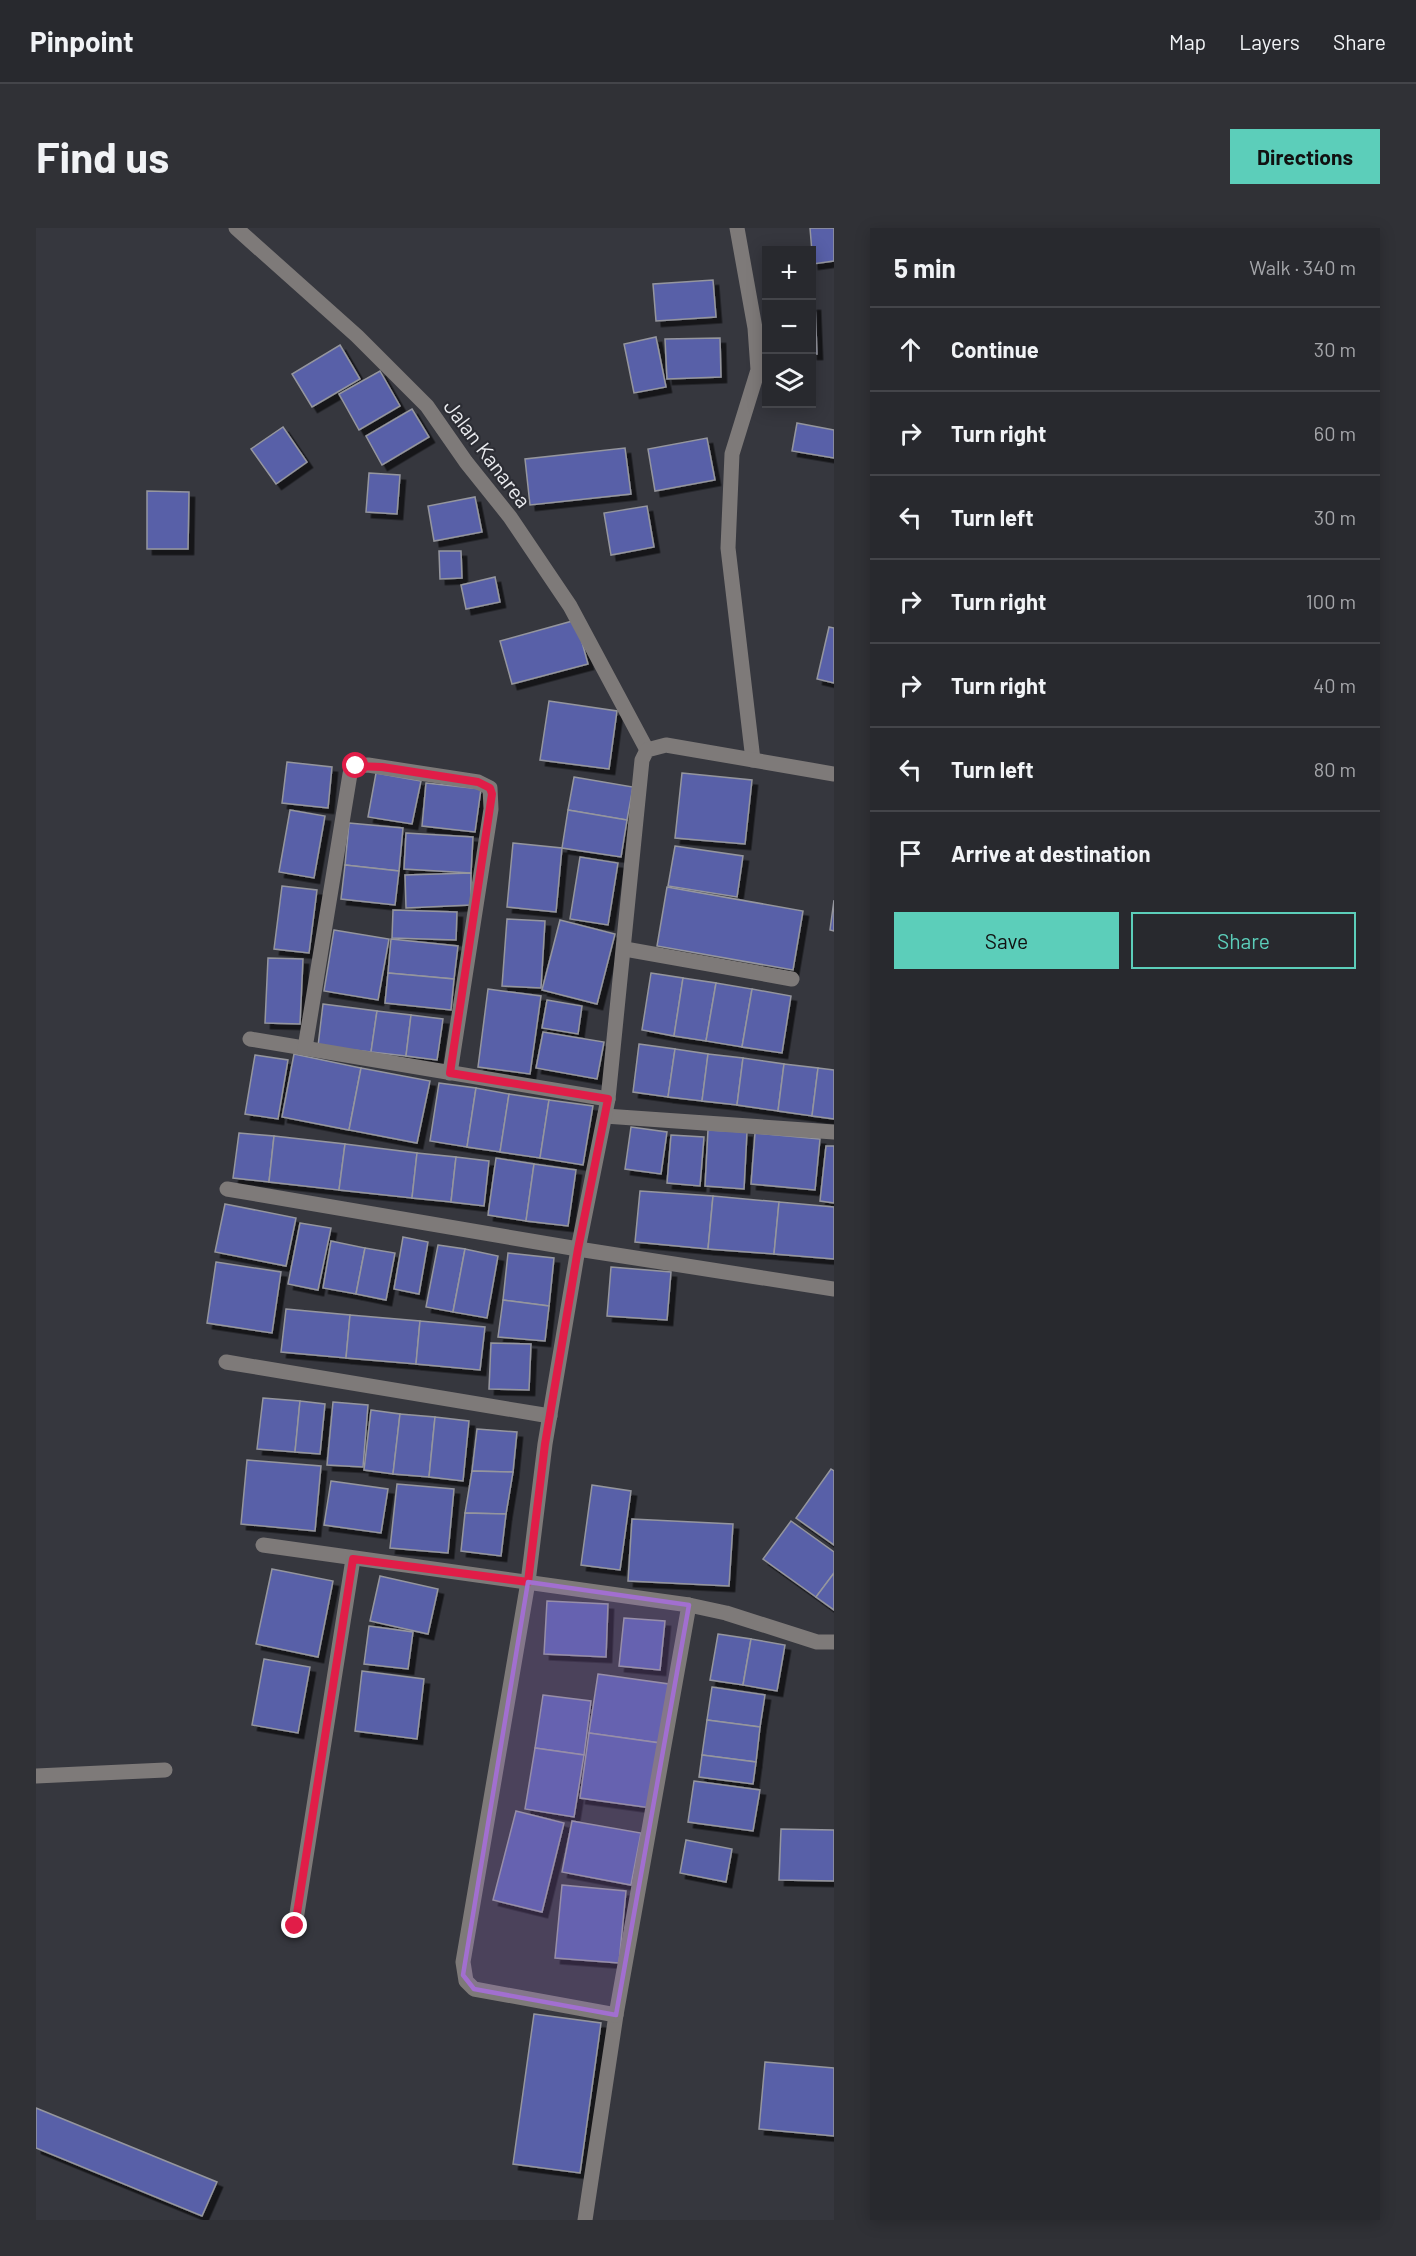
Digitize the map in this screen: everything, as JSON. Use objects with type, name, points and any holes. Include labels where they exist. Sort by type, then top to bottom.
[{"type":"street","name":"Jalan Kanarea","points":[[236,228],[357,336],[427,406],[466,462],[510,517],[570,606],[647,750]]},
{"type":"street","points":[[737,228],[755,328],[758,370],[732,454],[728,548],[753,760]]},
{"type":"street","points":[[616,2015],[474,1989],[463,1975],[463,1962],[528,1582],[550,1416],[578,1249],[608,1099],[619,983],[625,949],[641,767],[647,750],[666,745],[834,774]]},
{"type":"street","points":[[305,1048],[350,774],[356,766],[368,765],[478,782],[490,788],[491,809],[450,1073]]},
{"type":"street","points":[[625,949],[792,979]]},
{"type":"street","points":[[250,1039],[608,1099]]},
{"type":"street","points":[[605,1116],[834,1132]]},
{"type":"street","points":[[227,1189],[578,1249],[834,1289]]},
{"type":"street","points":[[226,1362],[550,1416]]},
{"type":"street","points":[[263,1545],[689,1605],[726,1613],[816,1642],[834,1642]]},
{"type":"street","points":[[295,1926],[353,1559]]},
{"type":"street","points":[[585,2220],[616,2015],[689,1605]]},
{"type":"street","points":[[36,1776],[165,1770]]},
{"type":"highlighted area","points":[[528,1582],[689,1605],[616,2015],[474,1989],[463,1975]]},
{"type":"building","points":[[810,228],[834,228],[834,261],[816,264],[816,246],[812,246]]},
{"type":"building","points":[[713,280],[716,317],[656,321],[653,284]]},
{"type":"building","points":[[656,337],[666,387],[634,393],[624,344]]},
{"type":"building","points":[[720,338],[721,377],[667,379],[665,339]]},
{"type":"building","points":[[340,345],[360,379],[312,407],[292,374]]},
{"type":"building","points":[[380,371],[400,406],[359,430],[339,394]]},
{"type":"building","points":[[412,409],[429,437],[382,465],[366,436]]},
{"type":"building","points":[[797,423],[834,430],[834,458],[792,451]]},
{"type":"building","points":[[283,427],[307,462],[276,484],[251,449]]},
{"type":"building","points":[[707,438],[715,480],[655,491],[648,449]]},
{"type":"building","points":[[625,448],[631,494],[530,505],[525,459]]},
{"type":"building","points":[[369,473],[400,475],[397,514],[366,512]]},
{"type":"building","points":[[147,491],[189,492],[188,549],[147,549]]},
{"type":"building","points":[[475,497],[482,532],[434,541],[428,506]]},
{"type":"building","points":[[647,506],[654,547],[611,555],[604,513]]},
{"type":"building","points":[[439,551],[461,551],[462,578],[440,579]]},
{"type":"building","points":[[495,577],[500,602],[466,609],[461,585]]},
{"type":"building","points":[[576,620],[588,664],[512,684],[500,641]]},
{"type":"building","points":[[829,627],[834,628],[834,683],[817,679]]},
{"type":"building","points":[[549,701],[617,711],[609,769],[540,760]]},
{"type":"building","points":[[287,762],[332,767],[328,808],[282,803]]},
{"type":"building","points":[[376,773],[421,781],[412,824],[368,817]]},
{"type":"building","points":[[682,773],[752,780],[745,844],[675,838]]},
{"type":"building","points":[[574,777],[633,787],[627,820],[568,810]]},
{"type":"building","points":[[426,783],[481,789],[475,832],[422,826]]},
{"type":"building","points":[[290,810],[325,816],[314,878],[279,872]]},
{"type":"building","points":[[568,810],[627,820],[621,857],[562,848]]},
{"type":"building","points":[[349,823],[403,828],[399,871],[345,865]]},
{"type":"building","points":[[406,833],[473,837],[471,873],[404,869]]},
{"type":"building","points":[[513,843],[562,848],[556,912],[507,907]]},
{"type":"building","points":[[675,846],[743,856],[737,897],[668,886]]},
{"type":"building","points":[[580,857],[618,863],[608,925],[570,919]]},
{"type":"building","points":[[345,865],[399,871],[395,905],[341,899]]},
{"type":"building","points":[[471,873],[471,905],[406,908],[405,875]]},
{"type":"building","points":[[282,886],[317,890],[309,953],[274,949]]},
{"type":"building","points":[[667,887],[803,911],[793,970],[657,946]]},
{"type":"building","points":[[834,900],[834,931],[830,930]]},
{"type":"building","points":[[393,910],[457,912],[456,940],[392,938]]},
{"type":"building","points":[[507,919],[545,921],[541,988],[502,986]]},
{"type":"building","points":[[560,920],[615,934],[597,1004],[542,990]]},
{"type":"building","points":[[334,930],[389,939],[378,1000],[324,991]]},
{"type":"building","points":[[391,939],[458,946],[454,979],[388,973]]},
{"type":"building","points":[[268,958],[303,959],[300,1024],[265,1023]]},
{"type":"building","points":[[388,973],[454,979],[451,1010],[385,1003]]},
{"type":"building","points":[[651,973],[683,978],[674,1036],[642,1030]]},
{"type":"building","points":[[683,978],[716,983],[706,1041],[674,1036]]},
{"type":"building","points":[[716,983],[752,989],[742,1047],[706,1041]]},
{"type":"building","points":[[488,989],[541,996],[530,1074],[478,1067]]},
{"type":"building","points":[[752,989],[791,996],[782,1053],[742,1047]]},
{"type":"building","points":[[547,1000],[582,1006],[578,1034],[542,1028]]},
{"type":"building","points":[[323,1004],[377,1011],[371,1052],[318,1046]]},
{"type":"building","points":[[377,1011],[411,1015],[406,1056],[371,1052]]},
{"type":"building","points":[[411,1015],[443,1019],[437,1060],[406,1056]]},
{"type":"building","points":[[543,1032],[604,1042],[597,1079],[536,1068]]},
{"type":"building","points":[[639,1044],[675,1049],[668,1097],[633,1092]]},
{"type":"building","points":[[675,1049],[708,1054],[702,1101],[668,1097]]},
{"type":"building","points":[[294,1054],[361,1068],[349,1130],[282,1117]]},
{"type":"building","points":[[708,1054],[743,1058],[737,1105],[702,1101]]},
{"type":"building","points":[[255,1055],[288,1060],[278,1119],[245,1114]]},
{"type":"building","points":[[743,1058],[784,1064],[778,1111],[737,1105]]},
{"type":"building","points":[[784,1064],[818,1068],[812,1116],[778,1111]]},
{"type":"building","points":[[361,1068],[430,1081],[417,1143],[349,1130]]},
{"type":"building","points":[[818,1068],[834,1070],[834,1119],[812,1116]]},
{"type":"building","points":[[439,1083],[476,1088],[467,1147],[430,1141]]},
{"type":"building","points":[[476,1088],[509,1094],[500,1152],[467,1147]]},
{"type":"building","points":[[509,1094],[549,1100],[540,1158],[500,1152]]},
{"type":"building","points":[[549,1100],[593,1106],[583,1165],[540,1158]]},
{"type":"building","points":[[631,1127],[667,1132],[661,1174],[625,1169]]},
{"type":"building","points":[[708,1130],[747,1132],[744,1189],[705,1186]]},
{"type":"building","points":[[239,1133],[274,1136],[269,1182],[233,1178]]},
{"type":"building","points":[[755,1133],[820,1139],[815,1190],[751,1184]]},
{"type":"building","points":[[671,1135],[704,1137],[700,1186],[667,1183]]},
{"type":"building","points":[[274,1136],[345,1144],[339,1190],[269,1182]]},
{"type":"building","points":[[345,1144],[417,1153],[412,1198],[339,1190]]},
{"type":"building","points":[[826,1146],[834,1146],[834,1203],[820,1201]]},
{"type":"building","points":[[417,1153],[456,1157],[451,1202],[412,1198]]},
{"type":"building","points":[[456,1157],[489,1161],[484,1206],[451,1202]]},
{"type":"building","points":[[496,1158],[534,1164],[526,1221],[488,1215]]},
{"type":"building","points":[[534,1164],[576,1170],[568,1226],[526,1221]]},
{"type":"building","points":[[640,1191],[713,1196],[708,1249],[635,1242]]},
{"type":"building","points":[[713,1196],[779,1202],[774,1254],[708,1249]]},
{"type":"building","points":[[779,1202],[834,1207],[834,1259],[774,1254]]},
{"type":"building","points":[[225,1204],[296,1218],[286,1266],[215,1252]]},
{"type":"building","points":[[300,1223],[331,1228],[318,1290],[288,1284]]},
{"type":"building","points":[[403,1237],[428,1242],[419,1294],[394,1289]]},
{"type":"building","points":[[331,1241],[365,1248],[356,1294],[323,1288]]},
{"type":"building","points":[[438,1245],[465,1249],[453,1312],[426,1307]]},
{"type":"building","points":[[365,1248],[395,1253],[386,1300],[356,1294]]},
{"type":"building","points":[[465,1249],[498,1256],[487,1318],[453,1312]]},
{"type":"building","points":[[508,1253],[554,1258],[549,1306],[503,1300]]},
{"type":"building","points":[[216,1262],[281,1272],[272,1333],[207,1323]]},
{"type":"building","points":[[611,1267],[671,1272],[667,1320],[607,1316]]},
{"type":"building","points":[[503,1300],[549,1306],[545,1341],[498,1337]]},
{"type":"building","points":[[286,1309],[350,1315],[346,1358],[281,1352]]},
{"type":"building","points":[[350,1315],[420,1321],[416,1364],[346,1358]]},
{"type":"building","points":[[420,1321],[485,1327],[480,1370],[416,1364]]},
{"type":"building","points":[[491,1343],[531,1344],[529,1390],[489,1389]]},
{"type":"building","points":[[263,1398],[300,1401],[295,1452],[257,1449]]},
{"type":"building","points":[[300,1401],[325,1404],[320,1454],[295,1452]]},
{"type":"building","points":[[333,1402],[368,1405],[363,1467],[327,1465]]},
{"type":"building","points":[[371,1410],[400,1414],[393,1474],[364,1470]]},
{"type":"building","points":[[400,1414],[435,1417],[429,1477],[393,1474]]},
{"type":"building","points":[[435,1417],[469,1421],[463,1481],[429,1477]]},
{"type":"building","points":[[477,1429],[517,1432],[513,1472],[472,1471]]},
{"type":"building","points":[[247,1460],[321,1466],[315,1531],[241,1524]]},
{"type":"building","points":[[831,1469],[834,1471],[834,1545],[796,1518]]},
{"type":"building","points":[[472,1471],[513,1472],[506,1514],[465,1513]]},
{"type":"building","points":[[331,1481],[388,1489],[381,1533],[324,1525]]},
{"type":"building","points":[[397,1484],[454,1489],[448,1553],[390,1548]]},
{"type":"building","points":[[592,1485],[631,1491],[620,1570],[581,1565]]},
{"type":"building","points":[[465,1513],[506,1514],[501,1556],[461,1551]]},
{"type":"building","points":[[632,1519],[733,1524],[729,1586],[628,1581]]},
{"type":"building","points":[[791,1521],[834,1552],[834,1573],[816,1597],[763,1559]]},
{"type":"building","points":[[272,1569],[333,1581],[318,1657],[256,1644]]},
{"type":"building","points":[[834,1573],[834,1610],[816,1597]]},
{"type":"building","points":[[380,1576],[438,1589],[428,1634],[370,1621]]},
{"type":"building","points":[[547,1601],[608,1604],[606,1657],[544,1654]]},
{"type":"building","points":[[624,1618],[665,1621],[660,1670],[619,1666]]},
{"type":"building","points":[[369,1626],[413,1632],[408,1669],[364,1664]]},
{"type":"building","points":[[718,1634],[751,1639],[743,1685],[710,1680]]},
{"type":"building","points":[[751,1639],[785,1645],[777,1691],[743,1685]]},
{"type":"building","points":[[264,1659],[310,1667],[298,1733],[252,1725]]},
{"type":"building","points":[[362,1671],[424,1679],[417,1739],[355,1731]]},
{"type":"building","points":[[598,1674],[669,1684],[660,1743],[589,1733]]},
{"type":"building","points":[[712,1687],[765,1695],[760,1727],[707,1720]]},
{"type":"building","points":[[543,1695],[591,1701],[584,1755],[535,1748]]},
{"type":"building","points":[[707,1720],[760,1727],[756,1762],[702,1755]]},
{"type":"building","points":[[589,1733],[660,1743],[651,1808],[580,1798]]},
{"type":"building","points":[[535,1748],[584,1755],[574,1817],[525,1809]]},
{"type":"building","points":[[702,1755],[756,1762],[753,1784],[699,1777]]},
{"type":"building","points":[[694,1781],[760,1790],[753,1831],[688,1822]]},
{"type":"building","points":[[516,1811],[564,1823],[542,1912],[493,1900]]},
{"type":"building","points":[[572,1821],[641,1833],[631,1885],[562,1872]]},
{"type":"building","points":[[781,1829],[834,1830],[834,1881],[779,1880]]},
{"type":"building","points":[[686,1840],[732,1849],[726,1882],[680,1873]]},
{"type":"building","points":[[562,1885],[626,1891],[619,1963],[555,1958]]},
{"type":"building","points":[[534,2014],[601,2023],[580,2173],[513,2164]]},
{"type":"building","points":[[765,2062],[834,2068],[834,2136],[759,2129]]},
{"type":"building","points":[[36,2108],[217,2182],[202,2216],[36,2148]]},
{"type":"route","points":[[295,1926],[353,1559],[528,1582],[545,1444],[578,1249],[608,1099],[450,1073],[492,794],[490,788],[478,782],[368,765],[356,766]]}]
